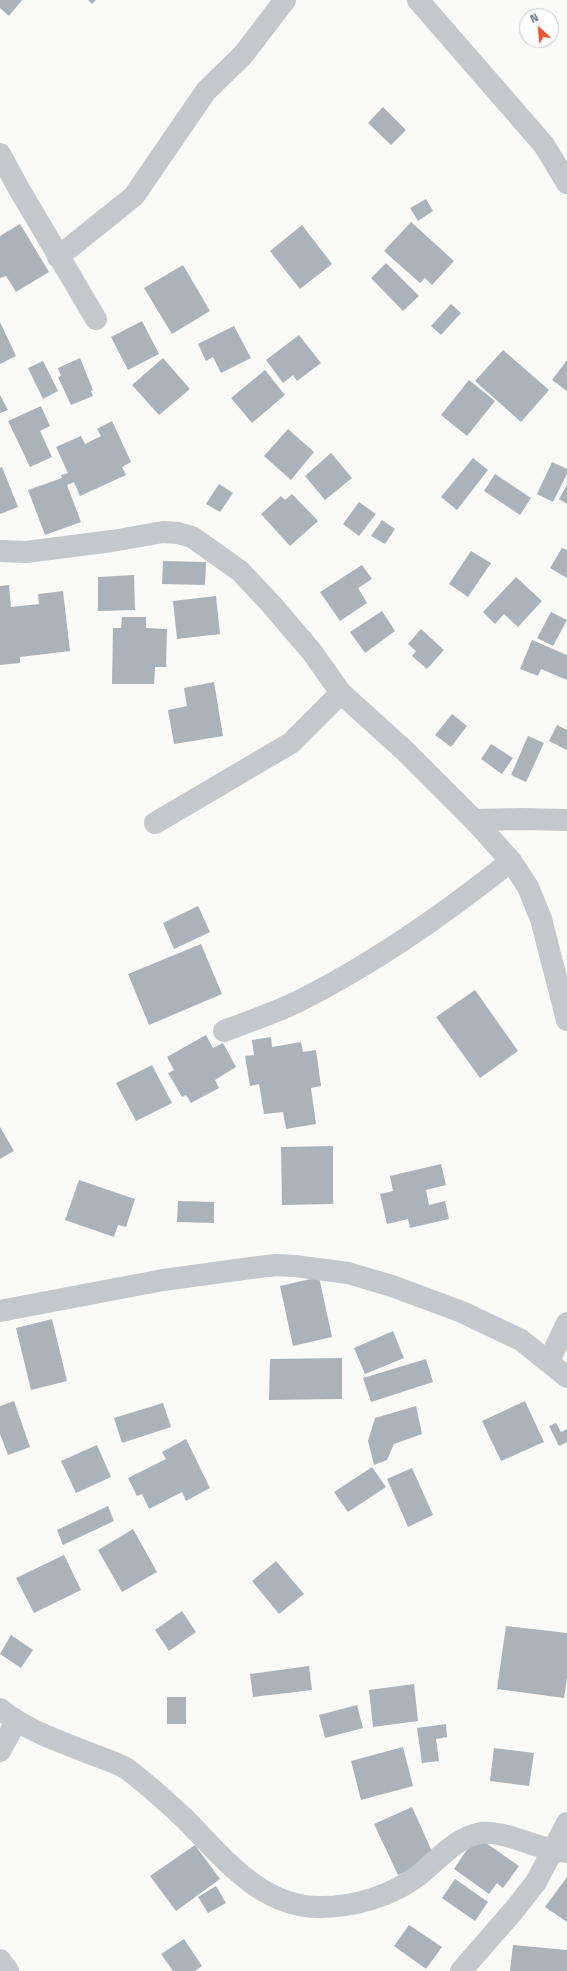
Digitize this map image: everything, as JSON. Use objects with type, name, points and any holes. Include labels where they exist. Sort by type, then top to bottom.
[{"type":"street","points":[[58,257],[134,196],[206,92],[243,55],[285,0]]},
{"type":"street","points":[[418,0],[544,145],[567,183]]},
{"type":"street","points":[[0,154],[58,257],[96,319]]},
{"type":"street","points":[[0,551],[26,552],[112,541],[163,532],[178,532],[192,537],[240,571],[307,646],[341,693],[404,750],[474,820],[511,861],[528,887],[541,919],[567,1020]]},
{"type":"street","points":[[155,823],[291,743],[341,693]]},
{"type":"street","points":[[474,820],[521,818],[567,820]]},
{"type":"street","points":[[224,1031],[301,1000],[359,969],[418,931],[475,890],[511,861]]},
{"type":"street","points":[[0,1311],[163,1280],[276,1265],[295,1266],[348,1273],[392,1286],[462,1312],[521,1340],[567,1377]]},
{"type":"street","points":[[549,1361],[567,1323]]},
{"type":"street","points":[[0,1751],[8,1716],[126,1768],[183,1817],[242,1876],[280,1901],[320,1907],[362,1902],[391,1892],[418,1876],[459,1842],[480,1833],[495,1833],[560,1852]]},
{"type":"street","points":[[461,1971],[515,1909],[560,1852],[567,1823]]},
{"type":"street","points":[[0,1960],[8,1971]]},
{"type":"building","points":[[0,0],[22,0],[9,16],[0,8]]},
{"type":"building","points":[[88,0],[96,0],[92,4]]},
{"type":"building","points":[[383,107],[406,130],[391,145],[368,123]]},
{"type":"building","points":[[426,199],[433,211],[418,221],[410,208]]},
{"type":"building","points":[[411,222],[454,261],[432,285],[425,278],[420,283],[384,251]]},
{"type":"building","points":[[20,224],[49,272],[16,292],[6,276],[0,278],[0,236]]},
{"type":"building","points":[[302,225],[332,264],[300,289],[270,251]]},
{"type":"building","points":[[386,263],[419,296],[403,311],[371,278]]},
{"type":"building","points":[[183,265],[210,311],[172,334],[144,288]]},
{"type":"building","points":[[451,304],[461,313],[441,335],[431,326]]},
{"type":"building","points":[[142,321],[159,354],[128,370],[111,337]]},
{"type":"building","points":[[0,322],[16,356],[0,364]]},
{"type":"building","points":[[234,326],[251,358],[221,373],[213,357],[206,361],[198,344]]},
{"type":"building","points":[[299,335],[321,363],[297,381],[293,375],[283,383],[266,360]]},
{"type":"building","points":[[503,350],[549,390],[521,422],[475,381]]},
{"type":"building","points":[[80,358],[93,390],[91,391],[93,396],[71,405],[58,377],[61,376],[58,368]]},
{"type":"building","points":[[163,358],[190,389],[159,415],[132,385]]},
{"type":"building","points":[[567,360],[567,391],[552,380]]},
{"type":"building","points":[[43,361],[58,391],[43,399],[28,368]]},
{"type":"building","points":[[265,370],[285,395],[252,423],[231,398]]},
{"type":"building","points":[[469,380],[495,401],[467,436],[441,415]]},
{"type":"building","points":[[0,395],[8,410],[0,413]]},
{"type":"building","points":[[41,406],[50,426],[40,431],[52,457],[30,467],[8,421]]},
{"type":"building","points":[[112,421],[131,462],[122,467],[126,475],[80,496],[74,482],[67,485],[81,522],[45,535],[28,490],[62,478],[61,475],[68,473],[56,447],[81,436],[85,444],[101,436],[97,429]]},
{"type":"building","points":[[288,429],[314,452],[291,480],[264,456]]},
{"type":"building","points":[[331,453],[352,478],[325,500],[305,476]]},
{"type":"building","points":[[473,458],[488,470],[457,510],[441,497]]},
{"type":"building","points":[[552,462],[567,469],[567,474],[553,502],[537,494]]},
{"type":"building","points":[[2,467],[18,507],[0,514],[0,468]]},
{"type":"building","points":[[495,474],[531,498],[520,515],[484,491]]},
{"type":"building","points":[[219,484],[233,493],[220,512],[206,504]]},
{"type":"building","points":[[567,485],[567,504],[559,499]]},
{"type":"building","points":[[292,494],[318,521],[290,546],[261,514],[281,496],[285,500]]},
{"type":"building","points":[[359,502],[376,514],[359,536],[343,524]]},
{"type":"building","points":[[382,520],[395,529],[385,544],[371,536]]},
{"type":"building","points":[[562,548],[567,550],[567,578],[550,568]]},
{"type":"building","points":[[471,551],[491,563],[468,597],[449,584]]},
{"type":"building","points":[[163,561],[206,562],[205,585],[162,584]]},
{"type":"building","points":[[362,565],[372,579],[358,588],[367,603],[340,621],[320,592]]},
{"type":"building","points":[[134,575],[135,610],[98,611],[98,577]]},
{"type":"building","points":[[516,577],[542,601],[518,627],[504,614],[495,624],[483,612]]},
{"type":"building","points":[[9,585],[11,607],[39,604],[38,594],[63,591],[70,651],[20,657],[20,663],[0,665],[0,586]]},
{"type":"building","points":[[216,596],[220,634],[177,639],[173,601]]},
{"type":"building","points":[[382,611],[395,631],[365,653],[350,632]]},
{"type":"building","points":[[551,612],[567,620],[553,646],[537,638]]},
{"type":"building","points":[[122,617],[146,617],[146,628],[167,629],[166,667],[155,667],[154,684],[112,684],[113,628],[121,628]]},
{"type":"building","points":[[421,629],[444,650],[427,669],[412,656],[416,651],[408,644]]},
{"type":"building","points":[[532,640],[567,655],[567,680],[541,669],[538,676],[520,669]]},
{"type":"building","points":[[214,682],[223,736],[174,744],[168,710],[187,706],[184,688]]},
{"type":"building","points":[[452,714],[467,726],[451,747],[435,735]]},
{"type":"building","points":[[557,725],[567,730],[567,750],[549,741]]},
{"type":"building","points":[[528,736],[544,743],[526,782],[511,775]]},
{"type":"building","points":[[491,744],[513,758],[502,774],[481,759]]},
{"type":"building","points":[[198,906],[210,932],[174,949],[163,923]]},
{"type":"building","points":[[201,944],[222,994],[149,1025],[128,974]]},
{"type":"building","points":[[475,990],[518,1051],[480,1078],[436,1017]]},
{"type":"building","points":[[206,1035],[213,1048],[223,1043],[236,1067],[215,1080],[219,1088],[191,1103],[186,1095],[182,1097],[168,1073],[174,1070],[167,1057]]},
{"type":"building","points":[[271,1037],[272,1047],[301,1042],[303,1052],[316,1050],[321,1086],[311,1088],[316,1124],[286,1129],[283,1112],[264,1114],[259,1084],[250,1086],[245,1056],[254,1055],[252,1040]]},
{"type":"building","points":[[152,1065],[172,1103],[136,1121],[116,1083]]},
{"type":"building","points":[[0,1127],[14,1151],[0,1159]]},
{"type":"building","points":[[333,1146],[333,1204],[282,1205],[281,1147]]},
{"type":"building","points":[[441,1164],[446,1185],[426,1190],[429,1205],[445,1201],[449,1219],[410,1228],[408,1219],[387,1224],[380,1194],[393,1191],[390,1176]]},
{"type":"building","points":[[79,1180],[135,1199],[126,1227],[118,1225],[114,1237],[65,1220]]},
{"type":"building","points":[[178,1201],[214,1202],[214,1223],[177,1222]]},
{"type":"building","points":[[319,1277],[332,1337],[293,1346],[280,1286]]},
{"type":"building","points":[[52,1319],[67,1381],[31,1390],[16,1328]]},
{"type":"building","points":[[393,1331],[404,1358],[365,1374],[354,1348]]},
{"type":"building","points":[[342,1358],[342,1399],[269,1400],[270,1359]]},
{"type":"building","points":[[426,1359],[433,1382],[371,1402],[363,1378]]},
{"type":"building","points":[[14,1401],[30,1447],[8,1455],[0,1434],[0,1406]]},
{"type":"building","points":[[525,1401],[544,1442],[501,1461],[482,1421]]},
{"type":"building","points":[[163,1403],[171,1427],[122,1443],[114,1418]]},
{"type":"building","points":[[416,1406],[422,1434],[394,1444],[387,1460],[374,1465],[368,1441],[375,1418]]},
{"type":"building","points":[[556,1423],[561,1432],[567,1429],[567,1442],[559,1446],[549,1426]]},
{"type":"building","points":[[186,1439],[210,1488],[186,1501],[182,1492],[149,1509],[142,1494],[137,1496],[128,1478],[166,1459],[162,1452]]},
{"type":"building","points":[[97,1445],[111,1477],[76,1493],[61,1461]]},
{"type":"building","points":[[372,1467],[386,1487],[348,1512],[334,1492]]},
{"type":"building","points":[[412,1468],[433,1515],[408,1527],[387,1479]]},
{"type":"building","points":[[108,1506],[114,1521],[63,1545],[57,1530]]},
{"type":"building","points":[[133,1529],[157,1572],[122,1592],[98,1550]]},
{"type":"building","points":[[64,1555],[81,1590],[34,1613],[16,1578]]},
{"type":"building","points":[[276,1561],[304,1594],[279,1614],[252,1581]]},
{"type":"building","points":[[182,1611],[196,1632],[169,1651],[155,1630]]},
{"type":"building","points":[[506,1626],[567,1633],[567,1678],[564,1698],[497,1689]]},
{"type":"building","points":[[11,1635],[33,1650],[21,1668],[0,1654]]},
{"type":"building","points":[[309,1666],[312,1690],[253,1697],[250,1674]]},
{"type":"building","points":[[414,1684],[418,1721],[373,1727],[369,1690]]},
{"type":"building","points":[[167,1697],[186,1697],[186,1724],[167,1724]]},
{"type":"building","points":[[357,1705],[363,1728],[325,1738],[319,1715]]},
{"type":"building","points":[[446,1724],[447,1737],[436,1739],[439,1761],[422,1763],[417,1728]]},
{"type":"building","points":[[403,1747],[413,1786],[361,1800],[351,1761]]},
{"type":"building","points":[[494,1748],[534,1753],[529,1786],[490,1781]]},
{"type":"building","points":[[412,1807],[435,1858],[398,1875],[374,1824]]},
{"type":"building","points":[[476,1836],[519,1866],[503,1888],[497,1883],[489,1894],[454,1869]]},
{"type":"building","points":[[195,1845],[220,1879],[176,1911],[150,1876]]},
{"type":"building","points":[[567,1877],[567,1922],[545,1907]]},
{"type":"building","points":[[455,1879],[488,1902],[475,1921],[442,1898]]},
{"type":"building","points":[[216,1886],[226,1903],[208,1913],[198,1897]]},
{"type":"building","points":[[409,1925],[442,1947],[426,1969],[394,1946]]},
{"type":"building","points":[[184,1939],[202,1966],[195,1971],[173,1971],[161,1954]]},
{"type":"building","points":[[513,1945],[567,1950],[567,1971],[510,1971]]}]
